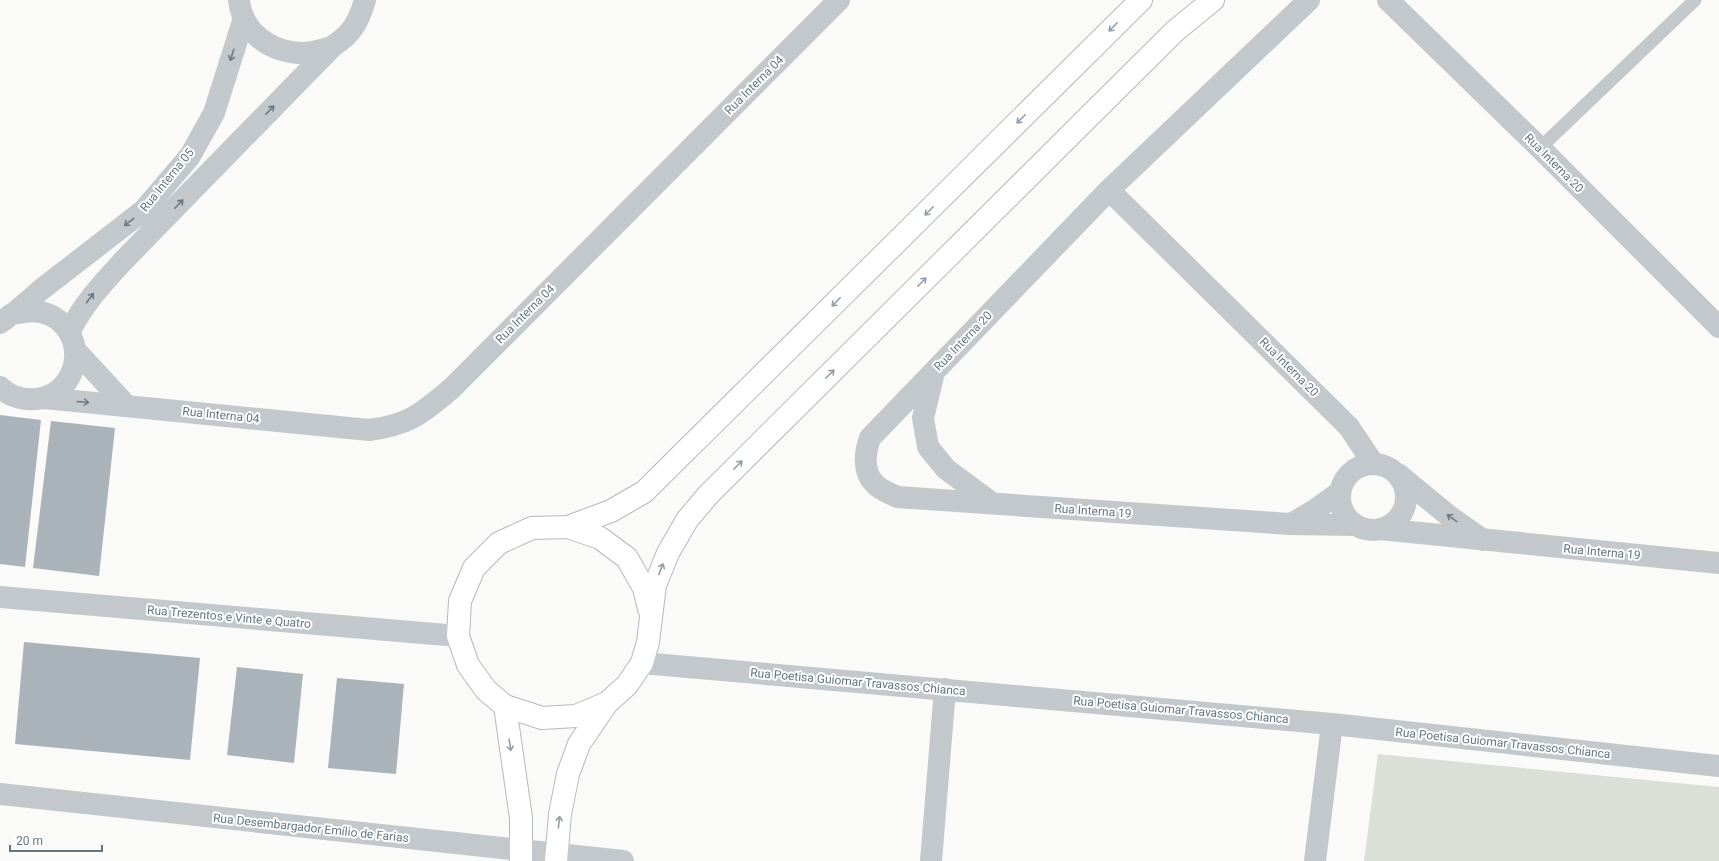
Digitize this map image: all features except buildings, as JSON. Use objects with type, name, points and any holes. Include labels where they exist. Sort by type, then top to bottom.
[{"type":"main road","points":[[606,703],[576,716],[542,718],[505,706],[486,690],[468,666],[458,636],[460,601],[474,568],[499,543],[532,528],[568,527],[611,511],[644,492],[1141,0]]},
{"type":"main road","points":[[556,857],[560,814],[568,774],[579,744],[606,703],[627,685],[642,663],[648,642],[655,585],[668,553],[687,520],[708,495],[1175,31],[1213,0]]},
{"type":"main road","points":[[568,527],[600,538],[627,558],[644,588],[651,620]]},
{"type":"main road","points":[[505,706],[521,818],[521,856]]},
{"type":"street","points":[[241,9],[255,34],[272,47],[291,53],[312,53],[332,47],[348,35],[362,9],[378,0]]},
{"type":"street","name":"Rua Interna 04","points":[[44,398],[369,430],[389,428],[420,414],[451,389],[839,0]]},
{"type":"street","name":"Rua Interna 20","points":[[896,497],[875,484],[866,470],[865,451],[870,438],[1109,190],[1309,0]]},
{"type":"street","name":"Rua Interna 20","points":[[1388,0],[1540,148],[1719,327]]},
{"type":"street","name":"Rua Interna 05","points":[[4,320],[144,210],[190,156],[214,113],[241,9]]},
{"type":"street","name":"Rua Interna 05","points":[[73,341],[77,317],[97,290],[125,259],[332,47]]},
{"type":"street","name":"Rua Interna 20","points":[[1109,190],[1349,427],[1374,463]]},
{"type":"street","points":[[4,320],[34,310],[54,317],[126,405]]},
{"type":"street","points":[[0,387],[6,393],[23,400],[44,398],[62,389],[73,372],[73,341]]},
{"type":"street","points":[[934,371],[924,418],[928,447],[946,469],[992,504]]},
{"type":"street","points":[[1349,427],[1350,472]]},
{"type":"street","points":[[1397,473],[1404,483],[1406,494],[1405,507],[1400,517],[1391,525],[1380,529],[1368,530],[1355,525],[1344,512],[1340,503],[1340,492],[1343,482],[1350,472],[1361,466],[1374,463],[1386,466],[1397,473],[1449,516],[1484,541]]},
{"type":"street","points":[[1290,524],[1315,510],[1340,492]]},
{"type":"street","name":"Rua Interna 19","points":[[896,497],[1290,524],[1355,525]]},
{"type":"street","name":"Rua Interna 19","points":[[1380,529],[1484,541],[1719,563]]},
{"type":"street","name":"Rua Trezentos e Vinte e Quatro","points":[[0,597],[458,636]]},
{"type":"street","name":"Rua Poetisa Guiomar Travassos Chianca","points":[[642,663],[1332,724],[1719,766]]},
{"type":"street","points":[[931,861],[945,690]]},
{"type":"street","points":[[1315,861],[1332,724]]},
{"type":"street","name":"Rua Desembargador Emílio de Farias","points":[[0,794],[521,856],[623,861]]},
{"type":"lane","points":[[1540,148],[1695,0]]},
{"type":"shaded area","points":[[1378,754],[1719,787],[1719,861],[1364,861]]}]
